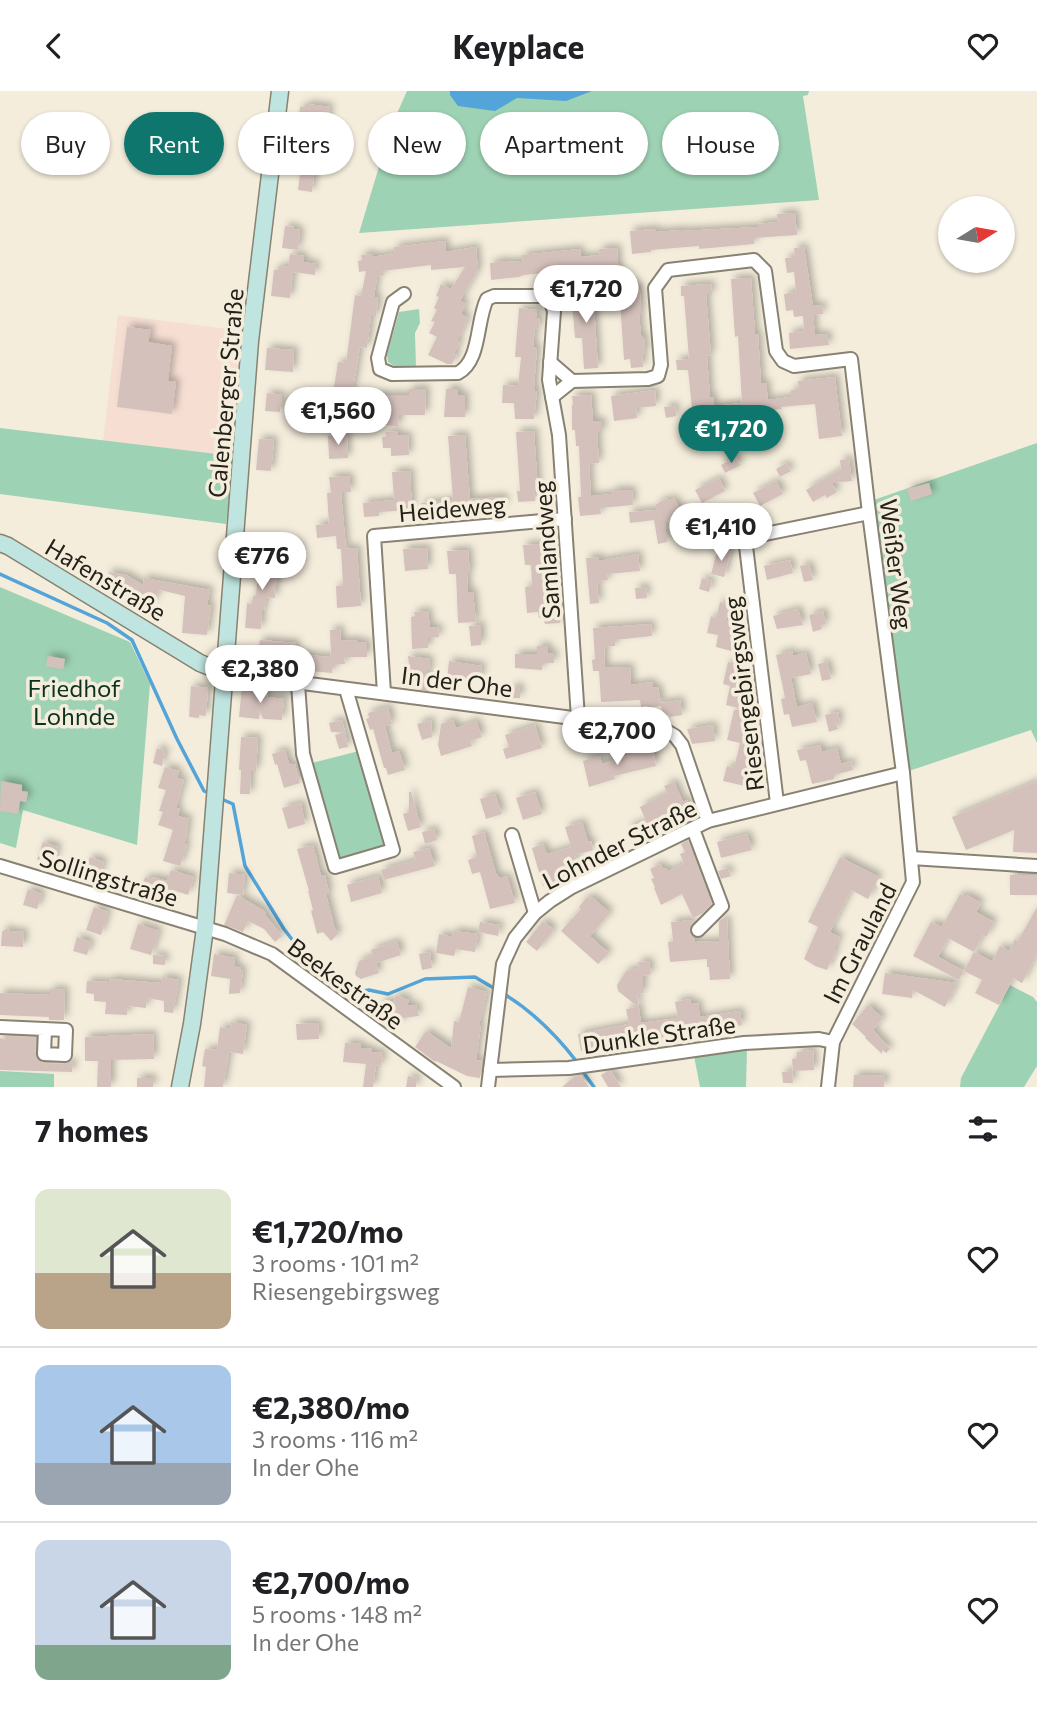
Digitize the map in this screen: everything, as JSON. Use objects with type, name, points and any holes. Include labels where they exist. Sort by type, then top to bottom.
[{"type":"street","name":"Calenberger Straße","points":[[205,928],[250,341],[280,91]]},
{"type":"street","name":"Weißer Weg","points":[[572,381],[648,379],[658,376],[661,365],[656,288],[668,270],[754,260],[765,271],[776,351],[783,362],[794,366],[851,359],[903,773]]},
{"type":"street","name":"Samlandweg","points":[[404,294],[393,302],[378,358],[380,369],[392,374],[458,373],[465,369],[472,359],[487,299],[494,296],[541,296],[550,300],[554,311],[549,380],[559,435],[578,718]]},
{"type":"street","points":[[550,362],[572,381],[552,397]]},
{"type":"street","points":[[679,533],[730,527],[745,538],[869,513]]},
{"type":"street","name":"Heideweg","points":[[384,693],[374,536],[565,519]]},
{"type":"street","name":"Riesengebirgsweg","points":[[745,538],[777,803]]},
{"type":"street","name":"Hafenstraße","points":[[0,543],[200,663],[225,673]]},
{"type":"street","name":"In der Ohe","points":[[225,673],[665,730],[675,736],[682,745],[708,821]]},
{"type":"street","points":[[298,684],[303,754],[335,867],[393,850],[346,689]]},
{"type":"street","name":"Lohnder Straße","points":[[488,1087],[503,964],[515,938],[535,913],[550,901],[572,887],[708,821],[903,773]]},
{"type":"street","name":"Im Grauland","points":[[828,1087],[834,1042],[914,882],[903,773]]},
{"type":"street","points":[[693,829],[722,906],[698,930]]},
{"type":"street","points":[[512,835],[535,913]]},
{"type":"street","points":[[911,858],[1037,866]]},
{"type":"street","name":"Sollingstraße","points":[[0,866],[205,928]]},
{"type":"street","points":[[180,1087],[205,928]]},
{"type":"street","name":"Beekestraße","points":[[205,928],[272,954],[454,1087]]},
{"type":"street","points":[[0,1027],[45,1029]]},
{"type":"street","name":"Dunkle Straße","points":[[490,1070],[569,1068],[744,1043],[819,1039],[834,1042]]},
{"type":"shaded area","points":[[118,315],[244,331],[234,456],[103,441]]},
{"type":"green space","points":[[407,91],[809,91],[808,95],[803,96],[819,200],[359,233],[377,175],[466,175],[466,112],[398,112]]},
{"type":"green space","points":[[419,309],[420,323],[415,333],[416,367],[396,367],[388,362],[387,355],[399,312]]},
{"type":"green space","points":[[0,428],[234,456],[226,524],[0,494]]},
{"type":"green space","points":[[1037,443],[1037,743],[1031,730],[903,773],[868,502]]},
{"type":"green space","name":"Friedhof Lohnde","points":[[0,587],[130,642],[150,684],[137,845],[23,810],[16,848],[0,843]]},
{"type":"green space","points":[[359,751],[385,847],[346,858],[335,857],[308,764]]},
{"type":"green space","points":[[1010,985],[1037,1002],[1037,1066],[1024,1087],[960,1087],[961,1078]]},
{"type":"green space","points":[[747,1049],[746,1087],[700,1087],[694,1056]]},
{"type":"green space","points":[[0,1071],[54,1074],[54,1087],[0,1087]]},
{"type":"water","points":[[450,91],[592,91],[566,101],[517,98],[495,111],[458,106]]},
{"type":"building","points":[[307,104],[330,107],[329,112],[299,112],[300,107],[307,107]]},
{"type":"building","points":[[300,175],[314,175],[312,192],[298,190]]},
{"type":"building","points":[[795,213],[797,235],[754,238],[754,244],[699,249],[699,246],[632,254],[630,231],[758,227],[758,224],[778,222],[777,214]]},
{"type":"building","points":[[285,226],[300,230],[298,250],[282,248]]},
{"type":"building","points":[[445,241],[446,252],[476,247],[478,270],[460,301],[466,304],[461,314],[468,318],[457,341],[460,342],[452,364],[428,355],[437,337],[429,333],[435,322],[431,321],[437,310],[434,308],[441,284],[451,289],[465,267],[431,270],[431,265],[383,271],[384,275],[377,277],[374,297],[378,298],[376,316],[371,316],[367,348],[360,347],[345,420],[329,418],[338,362],[346,363],[355,295],[361,296],[366,271],[359,272],[358,261],[362,260],[361,255],[373,254],[373,257],[395,253],[394,247]]},
{"type":"building","points":[[804,247],[813,306],[822,305],[823,314],[813,315],[815,335],[827,334],[829,345],[790,349],[789,333],[804,331],[803,316],[794,317],[793,310],[786,311],[784,294],[796,292],[794,272],[787,273],[785,258],[795,257],[794,248]]},
{"type":"building","points":[[617,248],[619,278],[601,280],[599,267],[491,280],[490,263],[523,261],[522,255],[580,249],[581,257],[600,255],[599,249]]},
{"type":"building","points":[[290,254],[304,256],[303,262],[316,264],[315,275],[293,272],[290,298],[271,296],[274,270],[279,270],[279,266],[288,267]]},
{"type":"building","points":[[751,278],[761,383],[766,383],[768,400],[791,397],[791,390],[799,389],[798,381],[835,377],[842,436],[819,439],[815,404],[693,418],[688,370],[677,370],[676,360],[689,359],[681,286],[711,284],[712,294],[706,294],[711,355],[707,356],[710,397],[714,397],[714,406],[742,403],[731,279]]},
{"type":"building","points":[[619,286],[638,286],[640,293],[639,314],[645,352],[642,355],[643,367],[631,368],[630,359],[624,360]]},
{"type":"building","points":[[593,289],[598,368],[584,369],[582,338],[575,338],[571,291]]},
{"type":"building","points":[[519,308],[537,310],[536,318],[540,318],[539,329],[535,328],[533,347],[537,347],[534,419],[515,419],[514,403],[502,403],[503,385],[518,386],[521,357],[515,357]]},
{"type":"building","points":[[127,327],[151,330],[148,342],[172,346],[168,381],[176,382],[172,414],[117,407]]},
{"type":"building","points":[[267,348],[294,350],[293,372],[265,370]]},
{"type":"building","points":[[409,389],[426,389],[425,415],[399,415],[398,427],[386,425],[386,417],[375,416],[376,395],[409,395]]},
{"type":"building","points":[[446,389],[458,389],[458,395],[465,395],[465,417],[444,417]]},
{"type":"building","points":[[655,390],[656,406],[636,408],[637,418],[614,421],[611,396]]},
{"type":"building","points":[[267,393],[282,395],[280,412],[265,411]]},
{"type":"building","points":[[591,395],[593,421],[602,421],[602,432],[597,432],[599,463],[589,464],[591,496],[613,494],[612,490],[632,490],[633,505],[600,508],[601,514],[580,516],[579,446],[576,446],[575,430],[572,430],[572,396]]},
{"type":"building","points":[[675,406],[676,416],[666,418],[664,407]]},
{"type":"building","points":[[398,431],[398,436],[408,435],[409,455],[391,456],[391,448],[383,448],[382,437],[386,437],[386,432]]},
{"type":"building","points":[[534,431],[538,490],[534,490],[535,501],[518,502],[517,491],[520,491],[516,432]]},
{"type":"building","points":[[347,434],[348,458],[329,459],[328,436]]},
{"type":"building","points":[[465,435],[470,499],[504,497],[505,506],[422,513],[421,503],[453,500],[448,436]]},
{"type":"building","points":[[259,439],[274,440],[271,471],[256,470]]},
{"type":"building","points":[[736,457],[741,465],[725,473],[721,465]]},
{"type":"building","points":[[849,459],[852,481],[832,483],[837,492],[813,502],[806,490],[841,469],[840,460]]},
{"type":"building","points":[[786,463],[791,471],[780,477],[776,469]]},
{"type":"building","points":[[410,471],[412,510],[379,512],[379,516],[364,517],[363,503],[394,500],[392,472]]},
{"type":"building","points":[[349,476],[351,492],[341,492],[346,549],[357,548],[361,606],[337,608],[336,586],[343,586],[341,549],[337,549],[336,536],[317,538],[316,525],[329,524],[329,477]]},
{"type":"building","points":[[719,478],[725,491],[702,503],[695,490]]},
{"type":"building","points":[[776,481],[783,494],[760,506],[753,493]]},
{"type":"building","points":[[929,483],[932,494],[911,501],[907,489]]},
{"type":"building","points":[[667,498],[668,501],[674,498],[682,513],[665,522],[667,542],[658,544],[654,520],[630,523],[629,512],[657,510],[655,505]]},
{"type":"building","points":[[279,544],[298,545],[298,554],[278,553]]},
{"type":"building","points":[[540,544],[541,551],[546,551],[547,564],[543,564],[548,608],[559,607],[560,623],[545,624],[543,617],[539,618],[538,612],[527,613],[525,587],[532,586],[531,565],[525,565],[523,545]]},
{"type":"building","points":[[427,548],[428,569],[405,571],[403,549]]},
{"type":"building","points":[[718,548],[731,552],[724,577],[711,574]]},
{"type":"building","points":[[468,550],[468,592],[473,592],[476,622],[458,623],[456,574],[449,574],[447,551]]},
{"type":"building","points":[[638,554],[640,571],[607,574],[608,580],[597,584],[599,603],[590,604],[586,558],[599,557],[599,561]]},
{"type":"building","points":[[259,558],[278,560],[275,598],[266,597],[261,629],[245,628],[247,603],[252,604],[253,596],[256,596]]},
{"type":"building","points":[[790,560],[793,573],[767,580],[764,566]]},
{"type":"building","points":[[809,564],[813,580],[804,582],[800,566]]},
{"type":"building","points":[[109,572],[126,575],[143,585],[144,578],[210,590],[207,635],[182,633],[185,596],[160,590],[147,611],[120,594],[125,585],[107,582]]},
{"type":"building","points":[[702,578],[712,581],[709,592],[699,589]]},
{"type":"building","points":[[646,587],[647,598],[636,599],[635,588]]},
{"type":"building","points":[[720,602],[729,605],[726,620],[737,623],[731,651],[716,647],[718,635],[707,633],[711,616],[716,618]]},
{"type":"building","points":[[798,609],[803,625],[777,629],[773,616]]},
{"type":"building","points":[[428,611],[430,628],[438,627],[439,637],[428,638],[428,648],[412,649],[411,617],[415,616],[414,612]]},
{"type":"building","points":[[823,611],[826,624],[821,625],[822,629],[813,632],[809,615]]},
{"type":"building","points":[[651,624],[652,636],[615,640],[615,646],[604,647],[605,668],[630,667],[631,685],[652,682],[653,688],[658,687],[661,703],[680,700],[682,715],[663,716],[661,706],[641,707],[640,700],[601,702],[599,671],[593,671],[593,628]]},
{"type":"building","points":[[481,625],[481,645],[471,646],[469,626]]},
{"type":"building","points":[[340,629],[341,641],[367,642],[367,657],[344,657],[345,664],[333,665],[332,673],[273,666],[267,664],[268,661],[257,659],[260,640],[296,643],[295,654],[331,657],[330,630]]},
{"type":"building","points":[[537,646],[548,646],[548,653],[554,653],[554,663],[542,663],[542,670],[515,668],[515,654],[537,654]]},
{"type":"building","points":[[792,651],[793,656],[806,653],[811,674],[791,678],[797,707],[812,703],[817,722],[792,727],[789,714],[784,715],[781,699],[785,698],[776,655]]},
{"type":"building","points":[[48,656],[65,659],[63,669],[46,666]]},
{"type":"building","points":[[408,656],[429,659],[428,691],[416,689],[415,672],[403,669],[409,665]]},
{"type":"building","points":[[449,661],[482,666],[480,680],[447,679]]},
{"type":"building","points":[[728,662],[737,664],[733,680],[748,684],[742,709],[726,705],[730,686],[723,684]]},
{"type":"building","points":[[827,662],[831,679],[822,681],[818,664]]},
{"type":"building","points":[[191,686],[208,688],[206,716],[189,717]]},
{"type":"building","points":[[242,687],[260,689],[260,694],[284,699],[282,720],[263,719],[260,709],[259,719],[239,717]]},
{"type":"building","points":[[511,687],[520,687],[520,698],[510,698]]},
{"type":"building","points":[[388,707],[392,724],[385,726],[392,753],[399,751],[405,770],[388,775],[373,729],[370,730],[366,719],[369,718],[368,713]]},
{"type":"building","points":[[751,708],[742,744],[754,746],[745,786],[723,781],[727,766],[734,768],[740,743],[727,740],[734,710]]},
{"type":"building","points":[[838,712],[838,729],[829,732],[825,715]]},
{"type":"building","points":[[342,720],[345,732],[331,732],[329,723]]},
{"type":"building","points":[[431,720],[432,737],[422,740],[417,724]]},
{"type":"building","points":[[453,720],[456,728],[476,721],[482,737],[470,741],[472,746],[441,756],[438,745],[441,724]]},
{"type":"building","points":[[535,725],[542,748],[506,759],[503,749],[509,747],[505,735]]},
{"type":"building","points":[[713,725],[715,741],[692,744],[687,729]]},
{"type":"building","points":[[345,732],[348,747],[339,749],[335,735]]},
{"type":"building","points":[[241,737],[258,738],[256,771],[251,771],[250,794],[240,794]]},
{"type":"building","points":[[820,745],[822,752],[837,748],[841,764],[851,761],[853,770],[834,775],[834,779],[812,784],[806,760],[800,761],[797,750]]},
{"type":"building","points":[[157,748],[165,751],[162,766],[153,763]]},
{"type":"building","points":[[653,749],[656,766],[614,776],[615,779],[589,787],[583,761],[600,756],[602,764],[631,753]]},
{"type":"building","points":[[285,750],[289,763],[295,764],[300,783],[284,788],[272,754]]},
{"type":"building","points":[[165,767],[179,771],[177,778],[184,780],[176,808],[180,809],[178,816],[189,819],[184,844],[187,845],[180,866],[163,861],[173,830],[158,825],[163,812],[159,811],[166,790],[158,788]]},
{"type":"building","points":[[1,781],[22,785],[22,791],[28,792],[26,802],[20,801],[18,814],[0,811]]},
{"type":"building","points":[[1037,781],[1037,853],[1013,852],[1014,830],[966,850],[952,817]]},
{"type":"building","points":[[674,782],[683,802],[687,800],[692,809],[648,834],[631,837],[628,827],[646,821],[640,807],[667,793],[664,786]]},
{"type":"building","points":[[409,792],[421,827],[408,831],[403,814],[409,812]]},
{"type":"building","points":[[535,792],[542,814],[523,820],[516,798]]},
{"type":"building","points":[[495,794],[502,814],[486,819],[480,799]]},
{"type":"building","points":[[301,803],[305,824],[288,829],[282,808]]},
{"type":"building","points":[[582,822],[593,850],[575,855],[577,862],[564,865],[565,868],[560,869],[563,880],[543,886],[532,848],[543,844],[547,854],[571,847],[565,827]]},
{"type":"building","points":[[434,829],[437,840],[425,844],[422,832]]},
{"type":"building","points":[[484,832],[496,873],[499,878],[507,876],[515,903],[490,909],[480,872],[472,874],[468,860],[477,857],[472,836]]},
{"type":"building","points":[[747,834],[752,850],[721,858],[717,842]]},
{"type":"building","points":[[688,840],[712,904],[693,918],[682,894],[661,905],[650,869],[660,864],[668,871],[684,863],[680,854],[685,852],[681,844]]},
{"type":"building","points":[[43,842],[58,847],[53,865],[37,860]]},
{"type":"building","points":[[313,845],[321,876],[325,875],[329,893],[326,894],[335,929],[339,933],[331,941],[323,932],[317,934],[297,849]]},
{"type":"building","points":[[429,848],[435,866],[384,880],[381,870],[416,860],[413,852]]},
{"type":"building","points":[[90,857],[104,862],[98,879],[84,875]]},
{"type":"building","points":[[840,857],[879,877],[868,899],[851,890],[830,932],[840,937],[827,970],[804,959],[818,927],[808,922]]},
{"type":"building","points":[[728,868],[731,876],[721,879],[718,871]]},
{"type":"building","points":[[171,870],[194,877],[188,895],[173,890],[168,905],[139,896],[145,877],[167,881]]},
{"type":"building","points":[[229,873],[245,875],[243,895],[227,893]]},
{"type":"building","points":[[1010,875],[1037,875],[1037,895],[1010,895]]},
{"type":"building","points":[[378,876],[382,893],[351,902],[347,885]]},
{"type":"building","points":[[28,889],[42,894],[37,909],[23,905]]},
{"type":"building","points":[[960,894],[981,903],[976,912],[994,922],[974,952],[948,938],[938,957],[964,971],[959,980],[913,956],[931,922],[942,927]]},
{"type":"building","points":[[237,895],[263,910],[282,936],[275,942],[264,929],[248,921],[243,932],[224,925]]},
{"type":"building","points":[[587,897],[592,897],[610,913],[590,936],[609,953],[598,964],[561,931],[581,909],[579,907]]},
{"type":"building","points":[[94,907],[108,912],[101,935],[86,930]]},
{"type":"building","points":[[1037,907],[1037,954],[1022,983],[1013,978],[999,1005],[975,993],[982,980],[964,971],[974,952],[992,961],[1000,946],[1009,951],[1015,939],[1018,941]]},
{"type":"building","points":[[727,919],[730,979],[710,980],[707,959],[670,962],[668,942],[673,941],[671,922],[693,920],[689,932],[695,942],[719,941],[719,921]]},
{"type":"building","points":[[543,921],[554,930],[537,951],[526,942]]},
{"type":"building","points":[[480,922],[500,925],[498,936],[478,932]]},
{"type":"building","points":[[138,924],[159,931],[151,955],[130,949]]},
{"type":"building","points":[[7,928],[9,931],[24,932],[23,947],[1,946],[2,932]]},
{"type":"building","points":[[453,931],[478,934],[475,952],[456,949],[454,956],[436,953],[439,934],[452,937]]},
{"type":"building","points":[[77,937],[91,942],[87,955],[73,951]]},
{"type":"building","points":[[397,941],[401,955],[376,963],[379,973],[361,979],[356,976],[359,961],[373,956],[371,950]]},
{"type":"building","points":[[430,952],[432,968],[422,970],[419,954]]},
{"type":"building","points":[[214,954],[235,958],[234,966],[243,971],[240,993],[229,994],[230,979],[211,976]]},
{"type":"building","points":[[153,955],[165,956],[165,965],[153,964]]},
{"type":"building","points":[[649,961],[651,974],[643,976],[643,993],[637,994],[641,1023],[678,1018],[675,1002],[690,999],[691,1004],[698,1003],[700,1017],[740,1011],[742,1025],[709,1032],[710,1038],[699,1040],[696,1024],[663,1030],[664,1038],[581,1051],[578,1034],[629,1024],[626,1009],[638,1007],[618,991],[617,985],[626,971],[639,968],[638,962]]},
{"type":"building","points":[[885,973],[957,983],[945,1007],[913,990],[912,998],[882,994]]},
{"type":"building","points":[[162,977],[179,980],[173,1013],[164,1012],[164,1001],[147,998],[146,1008],[128,1006],[127,1015],[105,1014],[106,1002],[94,1001],[94,994],[86,993],[87,981],[109,982],[110,979],[161,983]]},
{"type":"building","points":[[468,987],[487,992],[479,1025],[476,1060],[482,1061],[480,1078],[467,1076],[435,1062],[415,1047],[426,1031],[451,1048],[454,1021],[459,1022]]},
{"type":"building","points":[[50,989],[65,990],[64,1020],[0,1015],[0,993],[50,995]]},
{"type":"building","points":[[396,995],[409,1000],[407,1006],[416,1005],[419,1016],[403,1018],[401,1023],[378,1016],[383,1000],[393,1003]]},
{"type":"building","points":[[868,1005],[883,1018],[873,1030],[890,1049],[886,1053],[882,1050],[882,1054],[852,1024]]},
{"type":"building","points":[[231,1022],[247,1025],[243,1054],[229,1052],[223,1087],[204,1087],[206,1067],[202,1066],[205,1049],[217,1050],[220,1027],[230,1029]]},
{"type":"building","points":[[318,1023],[319,1039],[297,1040],[296,1024]]},
{"type":"building","points":[[153,1034],[154,1059],[111,1060],[111,1087],[97,1087],[98,1061],[85,1061],[85,1037]]},
{"type":"building","points":[[5,1036],[36,1037],[35,1054],[39,1061],[65,1064],[73,1061],[72,1072],[0,1070],[0,1038],[5,1039]]},
{"type":"building","points":[[345,1043],[361,1044],[360,1048],[383,1053],[381,1066],[376,1065],[373,1087],[363,1087],[366,1064],[343,1062]]},
{"type":"building","points":[[813,1050],[814,1070],[793,1071],[792,1059],[797,1058],[797,1052]]},
{"type":"building","points":[[611,1071],[621,1087],[608,1087],[601,1075]]},
{"type":"building","points":[[792,1071],[793,1083],[783,1083],[782,1072]]},
{"type":"building","points":[[580,1075],[589,1087],[562,1087],[575,1076]]},
{"type":"building","points":[[854,1075],[885,1076],[884,1087],[853,1087]]},
{"type":"building","points":[[408,1076],[417,1078],[416,1087],[406,1087]]},
{"type":"building","points":[[137,1078],[153,1078],[153,1087],[137,1087]]},
{"type":"waterway","points":[[0,574],[107,623],[132,640],[177,739],[204,791],[209,793]]},
{"type":"waterway","points":[[219,798],[233,804],[245,866],[284,929],[321,977],[345,994],[369,990],[388,994],[425,979],[475,977],[497,990]]},
{"type":"waterway","points":[[504,994],[544,1025],[577,1062]]},
{"type":"waterway","points":[[581,1069],[594,1087]]}]
